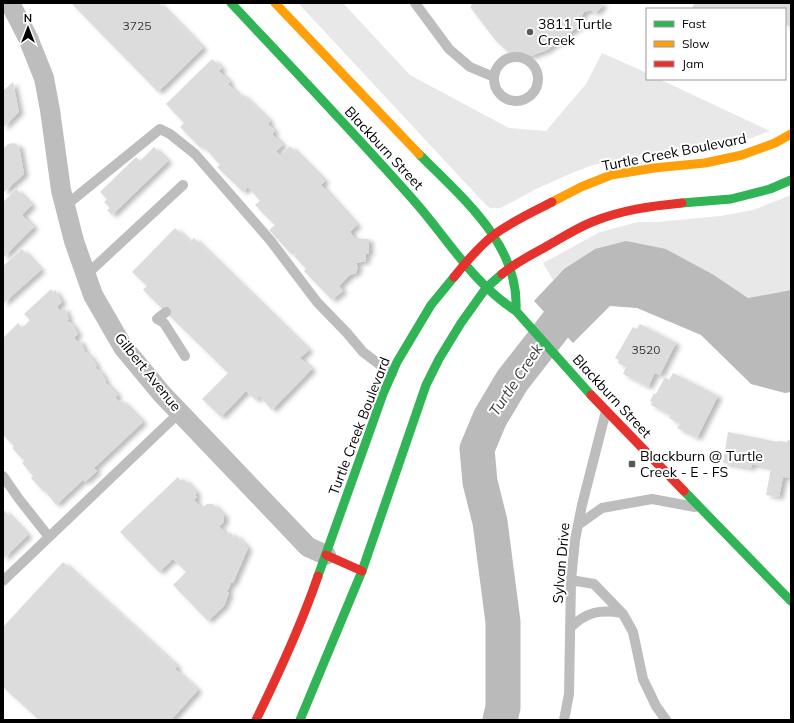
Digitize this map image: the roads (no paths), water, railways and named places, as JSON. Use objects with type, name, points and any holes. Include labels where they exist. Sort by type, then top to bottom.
[{"type":"main road","name":"Blackburn Street","points":[[231,3],[241,9],[417,204],[486,288],[507,306],[516,311],[606,412],[791,600]]},
{"type":"main road","name":"Blackburn Street","points":[[275,3],[481,218],[494,235],[510,267],[517,296],[516,311]]},
{"type":"main road","name":"Turtle Creek Boulevard","points":[[256,720],[306,611],[384,394],[397,362],[431,305],[465,263],[494,235],[518,220],[581,187],[611,175],[654,168],[705,163],[742,155],[776,142],[791,134]]},
{"type":"main road","points":[[300,720],[362,571],[426,385],[453,335],[474,303],[486,288],[510,267],[532,254],[591,222],[616,213],[648,206],[731,199],[770,189],[791,180]]},
{"type":"main road","points":[[326,555],[362,571]]},
{"type":"street","name":"Gilbert Avenue","points":[[10,3],[28,38],[44,78],[61,190],[74,241],[93,295],[124,347],[162,394],[308,547],[326,555]]},
{"type":"lane","points":[[415,3],[449,49],[470,67],[494,77]]},
{"type":"lane","points":[[516,57],[529,61],[534,66],[538,80],[532,93],[526,98],[512,100],[505,98],[498,92],[494,77],[496,68],[501,62],[509,58],[516,57]]},
{"type":"lane","points":[[65,206],[160,129],[170,134],[200,160],[270,240],[317,302],[363,352],[392,374]]},
{"type":"lane","points":[[86,275],[183,185]]},
{"type":"lane","points":[[166,312],[157,319],[164,323],[185,356]]},
{"type":"lane","points":[[3,581],[180,412]]},
{"type":"lane","name":"Sylvan Drive","points":[[564,720],[569,694],[571,580],[575,540],[582,505],[606,412]]},
{"type":"lane","points":[[3,476],[49,537]]},
{"type":"lane","points":[[578,525],[602,508],[652,499],[700,508]]},
{"type":"lane","points":[[571,580],[594,584],[622,613],[633,632],[643,678],[656,706],[666,720]]},
{"type":"lane","points":[[570,628],[578,620],[592,613],[607,610],[622,613]]},
{"type":"waterway","name":"Turtle Creek","points":[[500,720],[503,707],[503,622],[490,522],[480,482],[477,449],[490,418],[512,381],[565,313],[592,295]]},
{"type":"place","name":"3811 Turtle Creek","points":[[530,32]]},
{"type":"place","name":"Blackburn @ Turtle Creek - E - FS","points":[[632,464]]}]
